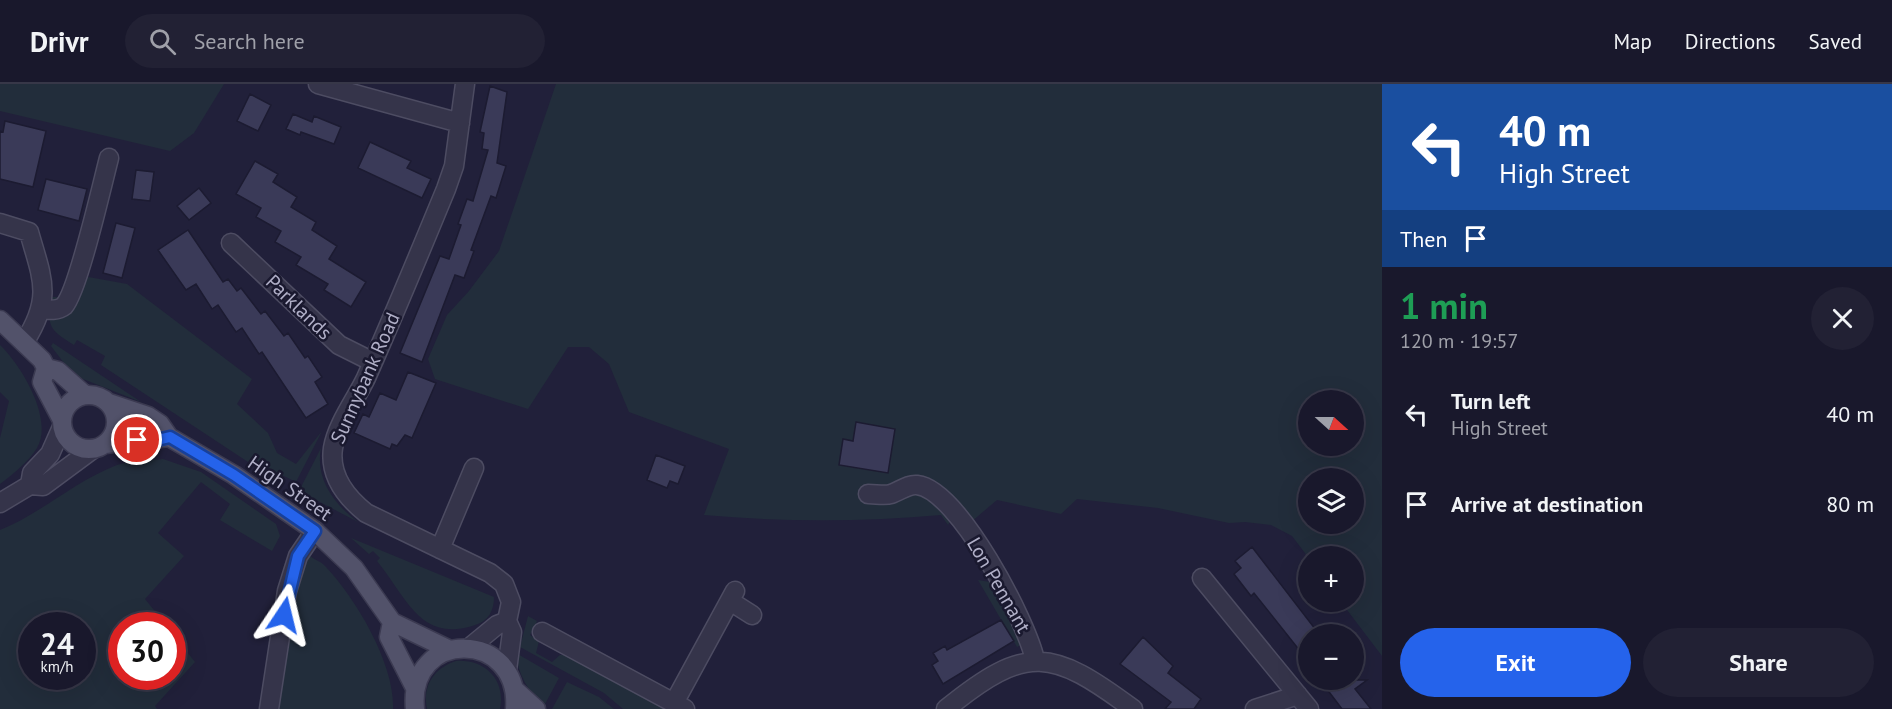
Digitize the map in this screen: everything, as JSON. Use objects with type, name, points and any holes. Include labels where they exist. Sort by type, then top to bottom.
[{"type":"main road","points":[[0,320],[25,341],[46,368],[58,371],[86,394],[101,397],[109,403],[113,409],[116,426],[113,435],[99,447]]},
{"type":"main road","points":[[46,368],[42,382],[62,423],[64,433],[74,446],[99,447],[170,437]]},
{"type":"main road","points":[[62,423],[70,401],[86,394]]},
{"type":"main road","name":"High Street","points":[[109,403],[148,416],[160,423],[170,437],[225,470],[315,531],[354,568],[392,622],[460,649],[482,651],[507,670]]},
{"type":"main road","name":"High Street","points":[[392,622],[389,637],[415,688]]},
{"type":"main road","points":[[415,709],[415,688],[427,663],[441,653],[460,649]]},
{"type":"main road","points":[[507,670],[515,690],[515,709]]},
{"type":"main road","points":[[515,690],[536,709]]},
{"type":"street","points":[[318,84],[460,123]]},
{"type":"street","name":"Sunnybank Road","points":[[465,84],[454,166],[373,362],[334,445],[334,471],[342,489],[352,502],[366,513],[499,579],[510,597],[511,610],[507,621],[512,632],[507,670]]},
{"type":"street","points":[[41,309],[58,310],[69,297],[109,158]]},
{"type":"street","points":[[0,223],[29,232],[43,285],[41,309],[25,341]]},
{"type":"street","name":"Parklands","points":[[231,243],[339,345],[373,362]]},
{"type":"street","points":[[30,485],[32,473],[50,454],[62,423]]},
{"type":"street","points":[[0,503],[30,485],[43,486],[99,447]]},
{"type":"street","points":[[440,549],[474,468]]},
{"type":"street","name":"Lon Pennant","points":[[868,494],[890,494],[918,485],[934,492],[955,513],[1008,593],[1031,641],[1035,660]]},
{"type":"street","points":[[272,709],[287,591],[298,556],[315,531]]},
{"type":"street","points":[[1202,578],[1304,702]]},
{"type":"street","points":[[547,642],[679,706],[732,596],[753,615]]},
{"type":"street","points":[[460,649],[507,621]]},
{"type":"street","name":"Lon Pennant","points":[[946,709],[988,678],[1012,666],[1035,660],[1067,667],[1133,709]]},
{"type":"street","points":[[1255,709],[1304,702]]},
{"type":"shaded area","points":[[0,84],[224,84],[194,133],[170,151],[0,111]]},
{"type":"shaded area","points":[[556,84],[1382,84],[1382,656],[1364,632],[1364,624],[1358,624],[1349,612],[1364,612],[1364,546],[1300,546],[1292,536],[1271,525],[1229,523],[1158,508],[1077,499],[1061,514],[997,500],[971,522],[953,516],[948,525],[941,515],[822,520],[704,515],[729,449],[629,412],[609,364],[589,347],[568,347],[528,409],[435,379],[428,359],[447,315],[469,291],[499,251]]},
{"type":"shaded area","points":[[72,274],[127,284],[252,379],[237,404],[268,433],[277,453],[296,464],[322,431],[296,482],[278,473],[274,479],[101,365],[105,356],[77,340],[74,345],[54,331],[50,321],[48,297],[60,297]]},
{"type":"shaded area","points":[[53,343],[141,402],[73,375],[51,346]]},
{"type":"shaded area","points":[[0,345],[17,365],[33,393],[41,422],[41,436],[37,448],[25,463],[0,484],[0,438],[9,401],[0,392]]},
{"type":"shaded area","points":[[321,448],[321,470],[328,490],[341,507],[358,522],[299,491]]},
{"type":"shaded area","points":[[163,459],[201,472],[276,524],[280,536],[272,551],[220,520],[230,504],[201,482],[158,533],[184,556],[145,599],[156,612],[108,612],[108,690],[170,690],[155,706],[157,709],[0,709],[0,530],[102,472],[122,463]]},
{"type":"shaded area","points":[[351,538],[494,597],[490,614],[480,623],[456,629],[441,628],[427,622],[406,602],[377,561],[380,558],[373,551],[369,554]]},
{"type":"shaded area","points":[[308,554],[324,565],[338,580],[372,633],[388,672],[393,709],[276,709],[294,596]]},
{"type":"shaded area","points":[[978,580],[996,583],[1024,643],[1017,647]]},
{"type":"shaded area","points":[[528,616],[537,621],[530,635],[539,641],[536,653],[552,662],[560,655],[566,655],[670,709],[623,709],[604,693],[520,647]]},
{"type":"shaded area","points":[[186,651],[195,662],[186,672]]},
{"type":"shaded area","points":[[516,653],[559,678],[544,706],[525,682]]},
{"type":"shaded area","points":[[456,661],[476,664],[491,673],[500,689],[500,709],[427,709],[426,693],[431,679],[441,668]]},
{"type":"shaded area","points":[[567,682],[599,697],[614,709],[552,709]]},
{"type":"building","points":[[490,86],[507,92],[497,163],[506,166],[496,198],[491,196],[471,250],[474,251],[464,278],[455,275],[422,362],[400,353],[440,256],[449,259],[467,199],[473,201],[488,150],[482,149],[484,133],[480,132]]},
{"type":"building","points":[[250,94],[271,105],[258,131],[237,121]]},
{"type":"building","points":[[293,114],[312,122],[314,116],[341,127],[334,144],[286,129]]},
{"type":"building","points":[[5,121],[46,131],[33,187],[0,179],[0,131],[3,132]]},
{"type":"building","points":[[370,142],[411,161],[407,168],[431,179],[422,198],[358,168]]},
{"type":"building","points":[[255,161],[278,174],[273,182],[297,197],[291,207],[316,222],[312,230],[337,246],[329,259],[366,282],[351,307],[324,290],[328,284],[296,265],[301,257],[275,242],[281,231],[256,217],[261,208],[236,194]]},
{"type":"building","points":[[136,170],[154,172],[150,201],[132,199]]},
{"type":"building","points":[[46,179],[87,189],[79,221],[38,210]]},
{"type":"building","points":[[199,188],[211,203],[189,220],[177,206]]},
{"type":"building","points":[[116,223],[135,228],[122,278],[103,273]]},
{"type":"building","points":[[188,230],[223,282],[228,279],[237,291],[241,288],[261,314],[265,311],[284,336],[288,333],[305,358],[308,356],[322,377],[315,382],[328,404],[306,418],[262,352],[259,354],[242,328],[236,332],[218,305],[212,309],[196,284],[186,290],[158,250]]},
{"type":"building","points":[[408,372],[436,383],[412,438],[405,435],[397,446],[392,444],[390,449],[354,433],[363,414],[369,417],[380,393],[396,400]]},
{"type":"building","points":[[856,422],[895,429],[888,473],[839,465],[843,439],[853,441]]},
{"type":"building","points":[[656,455],[685,466],[678,484],[670,481],[667,488],[647,480]]},
{"type":"building","points":[[1252,547],[1298,607],[1298,612],[1302,612],[1311,624],[1298,624],[1298,648],[1254,593],[1251,596],[1234,574],[1241,568],[1235,561]]},
{"type":"building","points":[[1001,620],[1014,641],[943,684],[932,665],[938,661],[933,653],[945,646],[947,650]]},
{"type":"building","points":[[1143,637],[1173,666],[1168,673],[1201,699],[1194,709],[1165,709],[1171,702],[1120,664]]},
{"type":"building","points":[[1328,690],[1356,690],[1371,709],[1342,709]]},
{"type":"route","points":[[137,440],[153,441],[170,437],[234,475],[315,531],[298,556],[287,591],[284,615]]}]
